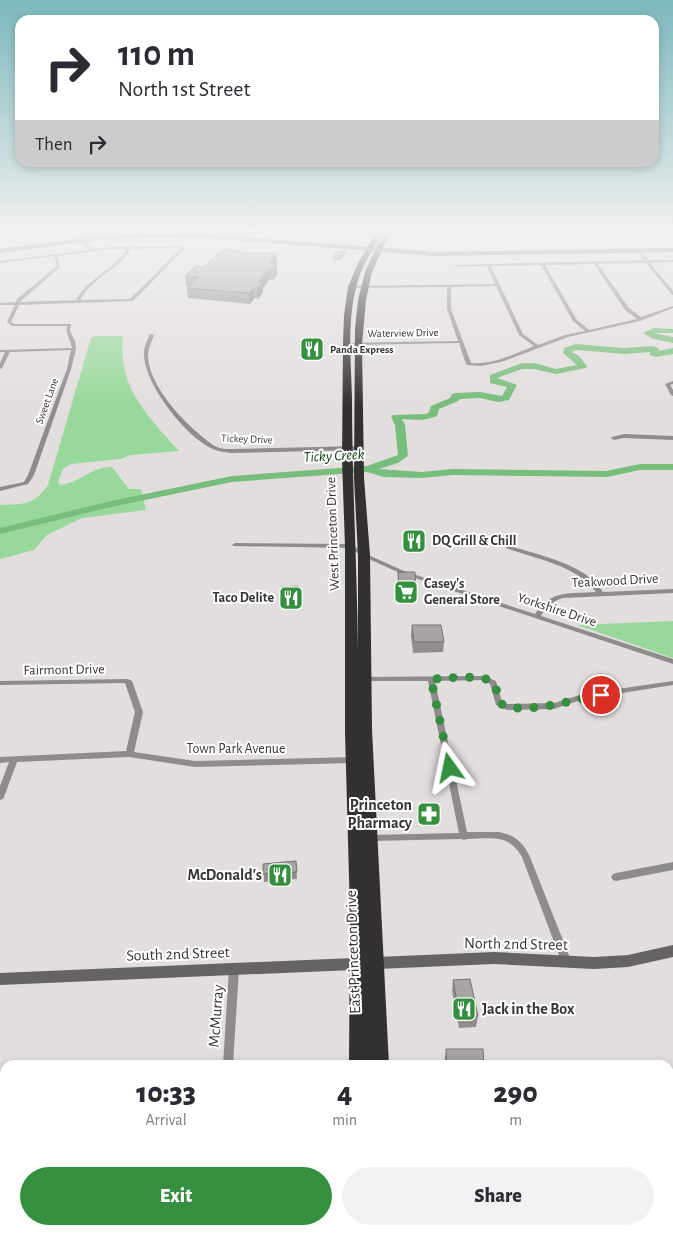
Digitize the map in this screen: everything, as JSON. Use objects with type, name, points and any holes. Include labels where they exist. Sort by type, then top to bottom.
[{"type":"highway","name":"West Princeton Drive","points":[[351,291],[347,344],[346,449],[347,460],[353,478],[364,555],[353,760],[363,839]]},
{"type":"highway","name":"West Princeton Drive","points":[[363,291],[358,344],[359,453],[353,478],[351,546],[358,678],[363,839]]},
{"type":"highway","name":"East Princeton Drive","points":[[359,1060],[366,963],[363,839]]},
{"type":"highway","name":"East Princeton Drive","points":[[366,963],[378,1060]]},
{"type":"street","points":[[17,303],[31,291]]},
{"type":"street","points":[[77,302],[85,291]]},
{"type":"street","points":[[0,304],[131,300],[140,291]]},
{"type":"street","points":[[449,291],[449,309],[467,361],[471,365],[499,361],[568,336],[640,319],[673,307]]},
{"type":"street","points":[[500,291],[521,335],[538,347]]},
{"type":"street","points":[[557,291],[575,321],[588,331]]},
{"type":"street","points":[[614,291],[627,309],[640,319]]},
{"type":"street","name":"Sweet Lane","points":[[0,489],[26,483],[31,475],[68,374],[74,349],[73,341],[68,331],[69,325],[11,324],[9,322],[17,303]]},
{"type":"street","name":"Tickey Drive","points":[[152,335],[147,346],[146,357],[158,390],[172,410],[211,446],[217,449],[232,451],[346,449],[359,453]]},
{"type":"street","name":"Waterview Drive","points":[[347,344],[460,342]]},
{"type":"street","points":[[0,351],[74,349]]},
{"type":"street","points":[[0,368],[8,351]]},
{"type":"street","points":[[673,382],[667,384],[673,394]]},
{"type":"street","points":[[614,438],[624,436],[673,438]]},
{"type":"street","points":[[234,544],[351,546]]},
{"type":"street","name":"Yorkshire Drive","points":[[351,546],[364,555],[402,572],[673,662]]},
{"type":"street","points":[[508,547],[579,572],[595,584],[600,593]]},
{"type":"street","name":"Teakwood Drive","points":[[537,617],[546,604],[555,598],[600,593],[673,591]]},
{"type":"street","points":[[358,678],[431,679],[479,677],[490,680],[496,688],[499,702],[502,705],[512,707],[554,706],[583,698],[673,683]]},
{"type":"street","points":[[431,679],[464,836]]},
{"type":"street","name":"Fairmont Drive","points":[[0,683],[128,681],[139,712],[130,754]]},
{"type":"street","name":"Town Park Avenue","points":[[0,760],[130,754],[195,764],[353,760]]},
{"type":"street","points":[[0,797],[14,760]]},
{"type":"street","points":[[363,839],[499,835],[512,839],[522,849],[567,962]]},
{"type":"street","points":[[616,877],[673,866]]},
{"type":"street","name":"North 2nd Street","points":[[366,963],[494,958],[594,963],[628,961],[673,952]]},
{"type":"street","name":"South 2nd Street","points":[[0,979],[366,963]]},
{"type":"street","name":"McMurray","points":[[228,1060],[234,969]]},
{"type":"green space","points":[[95,336],[123,336],[122,354],[130,385],[146,412],[179,451],[131,455],[120,459],[71,464],[63,469],[58,482],[60,485],[67,484],[99,469],[112,467],[129,489],[141,489],[146,510],[82,518],[47,535],[34,550],[0,559],[0,505],[22,504],[33,500],[48,485],[91,338]]},
{"type":"green space","points":[[673,621],[673,658],[577,625]]},
{"type":"building","points":[[220,291],[251,291],[249,293]]},
{"type":"building","points":[[398,572],[415,572],[416,593],[399,592]]},
{"type":"building","points":[[298,586],[299,596],[283,596],[282,587]]},
{"type":"building","points":[[412,625],[441,625],[444,642],[414,642]]},
{"type":"building","points":[[296,861],[297,872],[263,874],[263,864]]},
{"type":"building","points":[[470,979],[478,1016],[460,1017],[453,980]]},
{"type":"building","points":[[446,1049],[483,1049],[484,1060],[447,1060]]},
{"type":"waterway","points":[[673,331],[654,330],[647,333],[656,337],[673,340]]},
{"type":"waterway","points":[[368,469],[394,461],[403,456],[400,425],[396,417],[419,417],[434,414],[434,408],[455,399],[455,396],[480,395],[498,399],[506,398],[512,385],[493,381],[493,377],[516,368],[531,366],[560,371],[583,366],[576,358],[567,353],[567,350],[576,347],[624,351],[653,349],[655,350],[653,353],[656,354],[673,351]]},
{"type":"waterway","name":"Ticky Creek","points":[[368,469],[384,474],[422,475],[452,472],[607,474],[640,467],[673,467]]},
{"type":"waterway","name":"Ticky Creek","points":[[0,531],[111,504],[232,479],[368,469]]},
{"type":"place","name":"Panda Express","points":[[312,349]]},
{"type":"place","name":"DQ Grill & Chill","points":[[414,541]]},
{"type":"place","name":"Casey's General Store","points":[[406,592]]},
{"type":"place","name":"Taco Delite","points":[[291,598]]},
{"type":"place","name":"Princeton Pharmacy","points":[[429,814]]},
{"type":"place","name":"McDonald's","points":[[280,875]]},
{"type":"place","name":"Jack in the Box","points":[[464,1009]]},
{"type":"route","points":[[450,768],[431,679],[479,677],[490,680],[496,688],[499,702],[507,707],[554,706],[577,699],[601,695]]}]
